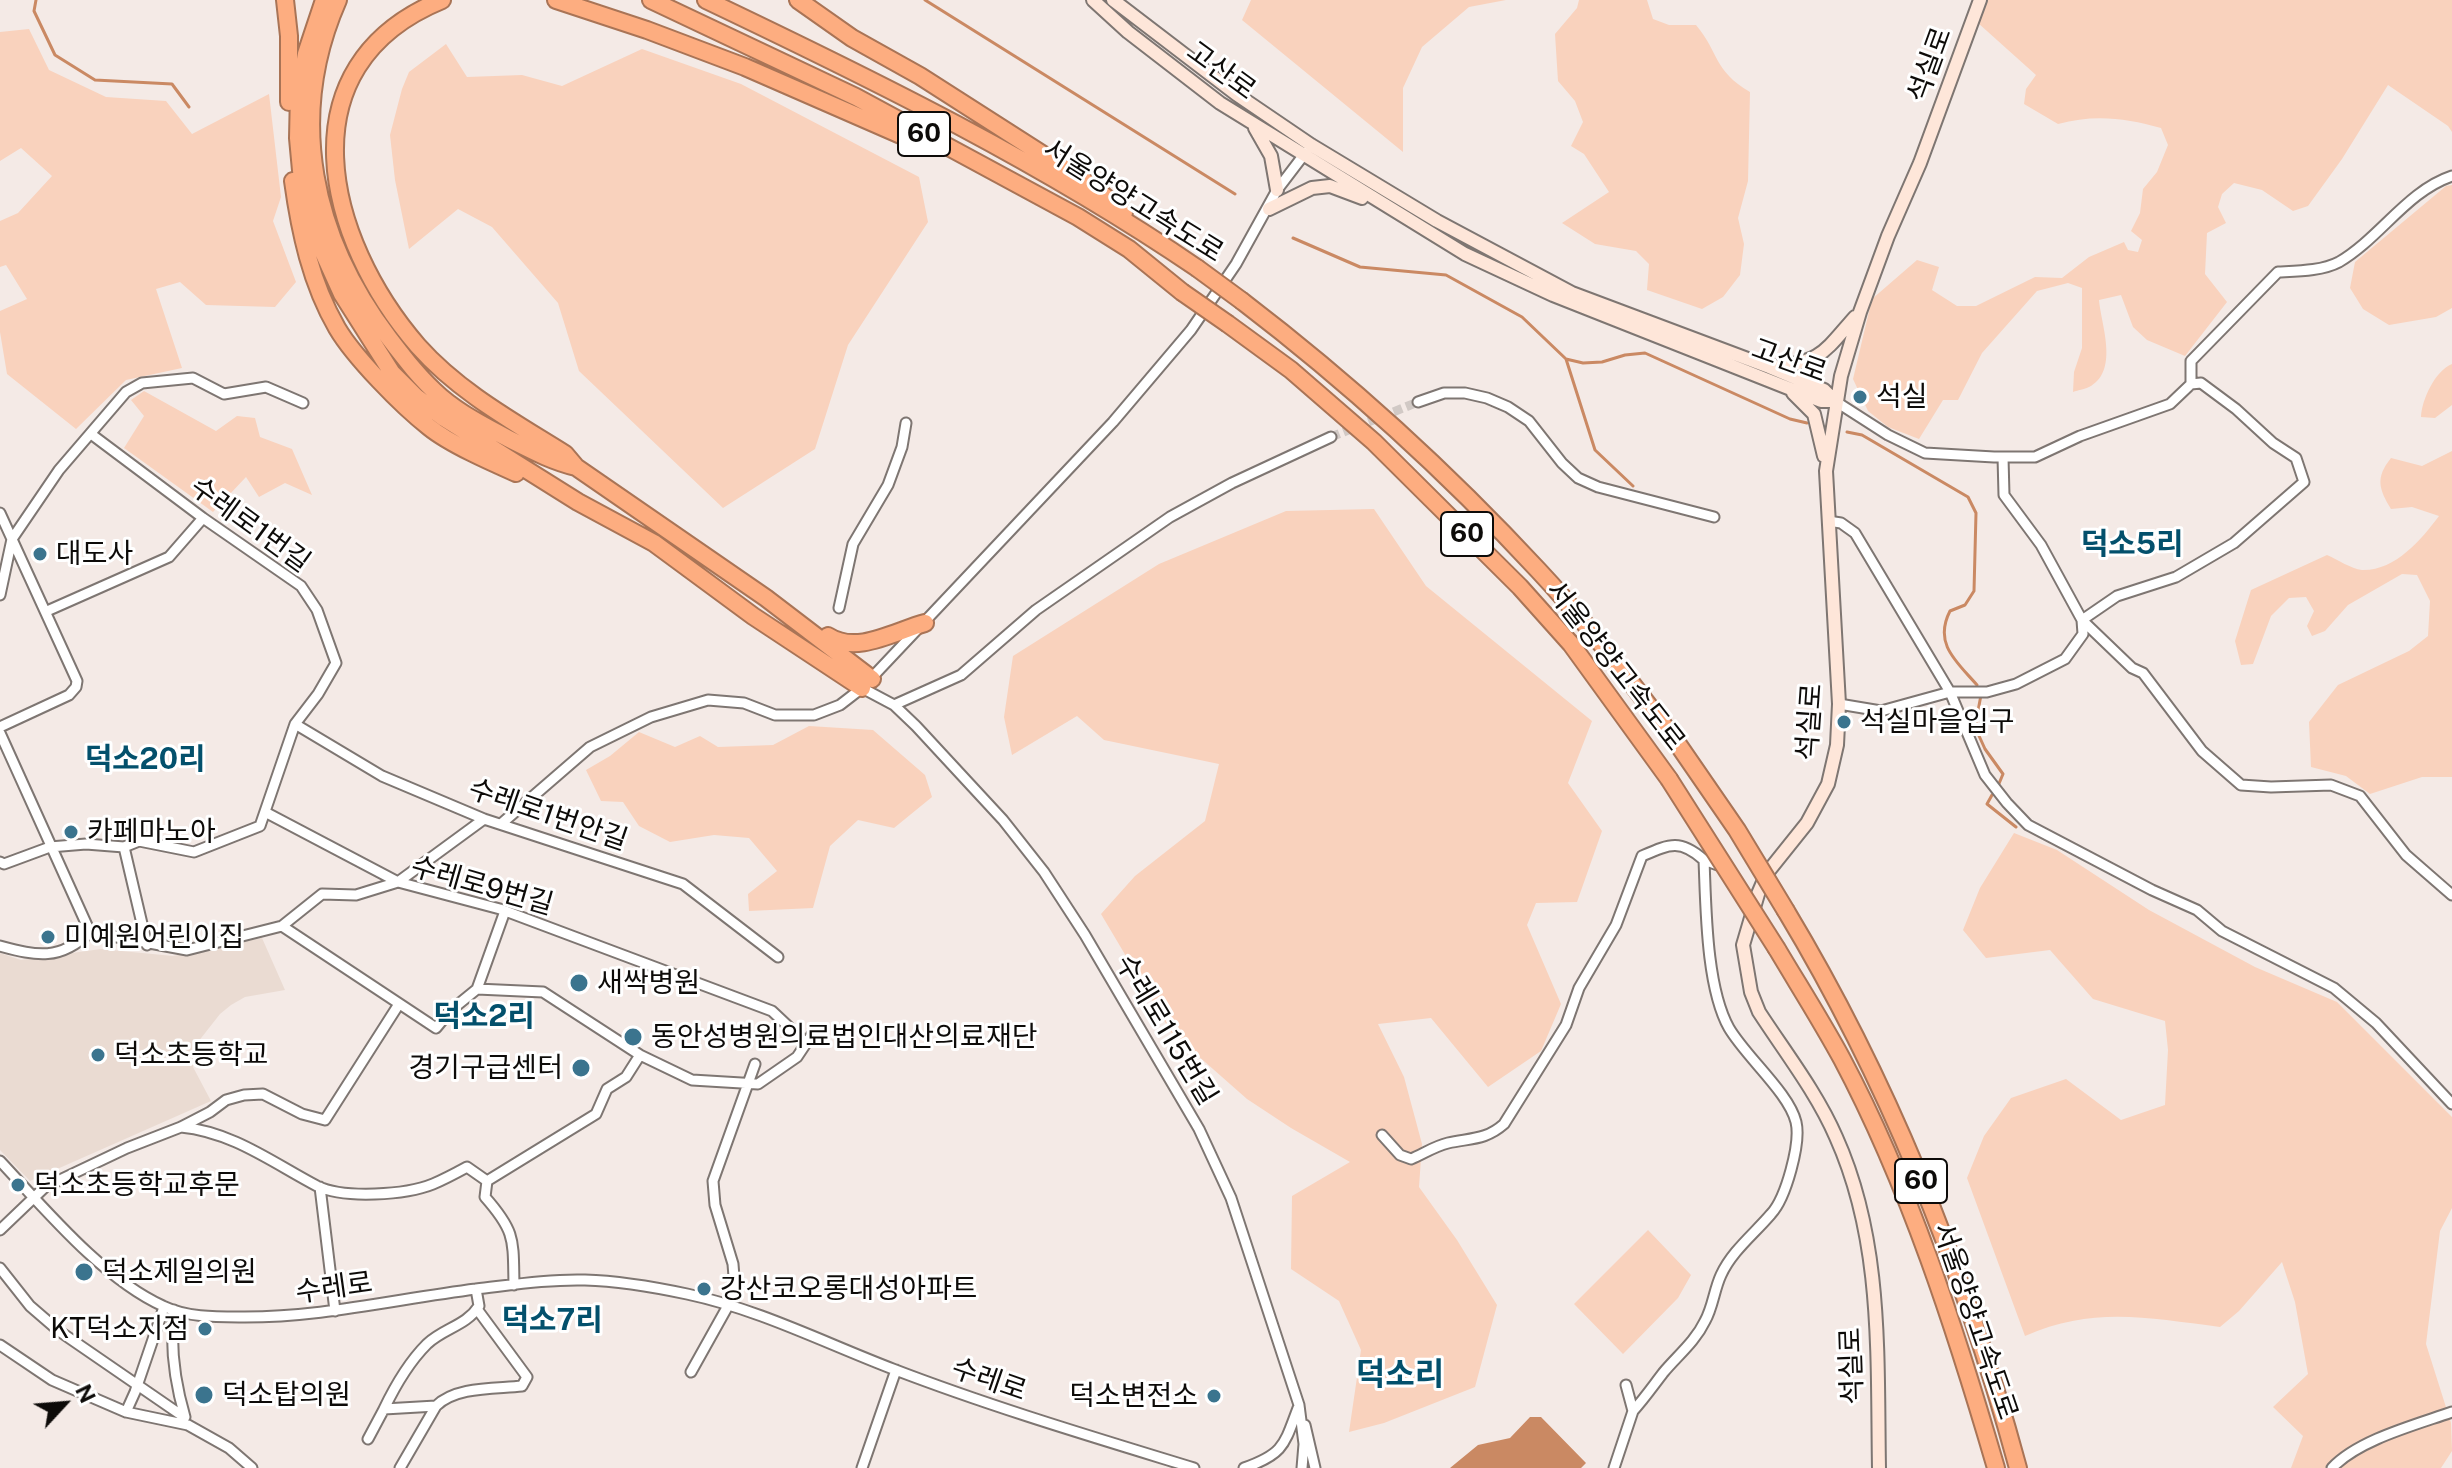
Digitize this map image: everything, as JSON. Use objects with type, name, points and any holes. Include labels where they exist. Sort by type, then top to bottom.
[{"type":"highway","points":[[285,0],[289,36],[289,149],[299,227],[315,279],[337,329],[382,383],[430,429],[501,467],[578,502]]},
{"type":"highway","points":[[324,0],[306,54],[299,93],[298,138],[302,181],[318,241],[342,294],[392,373],[416,397],[444,418],[578,502],[654,543],[753,616],[867,683]]},
{"type":"highway","points":[[338,0],[319,56],[312,93],[310,134],[316,185],[329,232],[350,277],[373,317],[408,363],[442,398],[486,427],[551,461],[576,467]]},
{"type":"highway","points":[[442,0],[414,11],[385,34],[364,55],[341,99],[334,155],[340,193],[352,234],[383,298],[418,346],[455,382],[565,454],[576,467],[794,619],[867,683]]},
{"type":"highway","points":[[556,0],[745,67],[1034,193]]},
{"type":"highway","name":"서울양양고속도로","points":[[651,0],[856,97],[1034,193],[1129,249],[1182,292],[1291,370],[1374,442],[1520,587],[1571,644],[1669,779],[1777,949],[1842,1060],[1929,1258],[1970,1378],[1996,1468]]},
{"type":"highway","name":"서울양양고속도로","points":[[706,0],[869,78],[1049,178],[1197,268],[1368,402],[1538,570],[1675,740],[1737,830],[1827,979],[1890,1106],[1954,1262],[1992,1372],[2018,1468]]},
{"type":"highway","points":[[798,0],[852,38],[920,76],[1095,188],[1159,243]]},
{"type":"highway","points":[[794,619],[806,622],[840,644],[876,639],[925,623]]},
{"type":"street","name":"고산로","points":[[1093,0],[1220,103],[1251,122],[1572,293],[1769,367],[1824,390],[1835,401]]},
{"type":"street","name":"고산로","points":[[1113,0],[1307,150],[1387,207],[1465,254],[1553,295],[1787,388],[1821,401],[1835,401]]},
{"type":"street","points":[[1971,0],[1971,21]]},
{"type":"street","name":"석실로","points":[[1879,1468],[1870,1245],[1852,1176],[1836,1135],[1759,1012],[1751,992],[1743,945],[1767,873],[1807,823],[1828,784],[1837,745],[1839,704],[1826,471],[1835,401],[1860,312],[1888,236],[1920,163],[1980,0]]},
{"type":"street","points":[[1251,122],[1264,139],[1271,156],[1277,190]]},
{"type":"street","points":[[501,824],[590,747],[651,717],[708,700],[744,703],[775,715],[814,715],[840,705],[867,683],[1113,422],[1191,330],[1236,264],[1277,190],[1307,150]]},
{"type":"street","points":[[2191,384],[2191,361],[2278,272],[2338,263],[2385,227],[2429,186],[2452,176]]},
{"type":"street","points":[[1269,209],[1312,188],[1330,186],[1387,207]]},
{"type":"street","points":[[1769,367],[1816,359],[1860,312]]},
{"type":"street","points":[[0,595],[12,539],[59,470],[126,392],[142,383],[193,378],[224,394],[266,387],[303,403]]},
{"type":"street","points":[[1835,401],[1888,435],[1925,453],[2035,457],[2080,436],[2170,404],[2191,384],[2201,383],[2236,409],[2273,443],[2296,458],[2304,482],[2234,543],[2176,577],[2117,596],[2082,620]]},
{"type":"street","points":[[1787,388],[1814,414],[1826,471]]},
{"type":"street","points":[[1418,402],[1444,393],[1465,393],[1487,398],[1529,421],[1578,478],[1598,487],[1714,517]]},
{"type":"street","points":[[839,608],[853,544],[888,485],[902,447],[906,423]]},
{"type":"street","name":"수레로1번길","points":[[91,434],[301,586],[317,610],[336,663],[295,724],[265,812]]},
{"type":"street","points":[[894,705],[961,675],[1036,610],[1170,517],[1232,483],[1331,437]]},
{"type":"street","points":[[2003,457],[2004,495],[2041,545],[2082,620],[2132,668],[2143,673],[2202,751],[2241,785],[2331,785],[2360,796],[2406,855],[2452,895]]},
{"type":"street","points":[[0,513],[75,674],[76,687],[69,695],[0,730],[90,932],[66,951],[36,955],[0,946]]},
{"type":"street","points":[[47,611],[169,557],[203,518]]},
{"type":"street","points":[[1828,521],[1841,523],[1855,533],[1950,692],[1985,775],[2028,825],[2197,910],[2222,931],[2334,988],[2376,1023],[2452,1104]]},
{"type":"street","points":[[1839,704],[1881,711],[1950,692],[1987,692],[2016,684],[2065,659],[2083,634],[2082,620]]},
{"type":"street","name":"수레로115번길","points":[[867,683],[894,705],[959,770],[1044,872],[1085,935],[1199,1129],[1231,1198],[1300,1407],[1304,1444],[1302,1468]]},
{"type":"street","name":"수레로1번안길","points":[[295,724],[382,776],[484,819],[683,884],[778,957]]},
{"type":"street","points":[[0,862],[4,864],[50,847],[86,844],[124,847],[139,841],[194,852],[260,826],[265,812],[398,882],[484,819]]},
{"type":"street","points":[[1382,1135],[1400,1155],[1411,1159],[1446,1144],[1477,1140],[1492,1134],[1504,1124],[1566,1025],[1579,988],[1616,925],[1642,856],[1668,845],[1679,844],[1704,860],[1730,869],[1749,892],[1758,894]]},
{"type":"street","points":[[124,847],[147,945]]},
{"type":"street","points":[[1614,1468],[1633,1411],[1696,1337],[1712,1308],[1721,1275],[1746,1239],[1774,1212],[1786,1183],[1798,1137],[1787,1103],[1741,1047],[1719,1005],[1714,982],[1704,860]]},
{"type":"street","name":"수레로9번길","points":[[90,932],[187,950],[282,926],[322,894],[356,895],[398,882],[505,911],[772,1011],[806,1043]]},
{"type":"street","points":[[282,926],[436,1028],[450,1011],[477,989],[505,911]]},
{"type":"street","points":[[477,989],[543,992],[640,1055],[692,1080],[758,1084],[797,1057],[813,1033]]},
{"type":"street","points":[[0,1230],[45,1187],[127,1148],[181,1127],[226,1100],[263,1094],[302,1114],[325,1120],[399,1004]]},
{"type":"street","points":[[487,1181],[596,1114],[607,1089],[626,1077],[640,1055]]},
{"type":"street","points":[[691,1372],[729,1304],[733,1264],[715,1205],[713,1181],[755,1064]]},
{"type":"street","points":[[181,1127],[197,1129],[258,1151],[320,1187],[342,1193],[372,1195],[431,1185],[467,1167],[487,1181]]},
{"type":"street","name":"수레로","points":[[0,1161],[110,1273],[169,1308],[210,1317],[274,1318],[514,1285],[584,1280],[645,1286],[729,1304],[896,1370],[1029,1417],[1194,1468]]},
{"type":"street","points":[[487,1181],[485,1197],[506,1220],[510,1230],[514,1285]]},
{"type":"street","points":[[320,1187],[335,1311]]},
{"type":"street","points":[[0,1268],[30,1306],[59,1331],[229,1448],[252,1468]]},
{"type":"street","points":[[400,1468],[436,1406],[444,1398],[454,1394],[522,1386],[527,1377],[477,1309],[476,1289]]},
{"type":"street","points":[[126,1412],[169,1308]]},
{"type":"street","points":[[169,1308],[179,1396],[186,1421]]},
{"type":"street","points":[[368,1439],[394,1389],[428,1343],[470,1320],[477,1309]]},
{"type":"street","points":[[0,1345],[52,1380],[126,1412],[186,1421]]},
{"type":"street","points":[[862,1468],[896,1370]]},
{"type":"street","points":[[1626,1385],[1633,1411]]},
{"type":"street","points":[[384,1409],[436,1406]]},
{"type":"street","points":[[1244,1468],[1274,1455],[1284,1444],[1300,1407]]},
{"type":"street","points":[[1300,1407],[1315,1468]]},
{"type":"street","points":[[2332,1468],[2342,1457],[2452,1412]]},
{"type":"shaded area","points":[[1251,0],[1506,0],[1469,7],[1422,47],[1403,88],[1403,152],[1242,20]]},
{"type":"shaded area","points":[[1579,0],[1647,0],[1653,19],[1669,25],[1696,25],[1723,69],[1750,92],[1748,181],[1738,218],[1744,244],[1740,275],[1723,297],[1702,309],[1647,290],[1649,264],[1636,251],[1595,244],[1562,223],[1609,192],[1584,154],[1571,146],[1583,122],[1575,101],[1558,81],[1555,34],[1577,8]]},
{"type":"shaded area","points":[[1987,0],[2452,0],[2452,132],[2448,126],[2388,85],[2342,159],[2308,206],[2293,211],[2262,190],[2234,183],[2222,194],[2218,207],[2226,223],[2207,233],[2205,274],[2227,302],[2185,356],[2147,340],[2133,327],[2121,295],[2099,300],[2106,346],[2104,369],[2091,386],[2073,392],[2074,372],[2082,348],[2082,288],[2068,283],[2037,291],[1982,353],[1958,400],[1943,400],[1919,439],[1888,427],[1868,411],[1853,379],[1872,299],[1917,260],[1939,267],[1932,290],[1957,306],[1976,306],[2035,277],[2062,278],[2089,257],[2124,242],[2128,250],[2138,252],[2142,240],[2131,231],[2140,213],[2143,189],[2157,172],[2168,145],[2161,128],[2110,118],[2058,124],[2024,104],[2026,89],[2036,75],[1978,23]]},
{"type":"shaded area","points":[[29,29],[49,70],[106,97],[166,101],[192,134],[269,94],[281,197],[273,221],[296,282],[275,307],[206,305],[180,282],[156,289],[182,368],[126,380],[76,429],[7,374],[0,332],[0,311],[27,299],[6,265],[0,267],[0,221],[18,213],[52,176],[21,148],[0,161],[0,32]]},
{"type":"shaded area","points":[[446,44],[467,77],[522,75],[562,86],[642,49],[741,84],[919,177],[928,222],[848,345],[815,449],[723,508],[579,371],[558,303],[492,227],[458,209],[409,249],[395,180],[390,135],[409,72]]},
{"type":"shaded area","points":[[2452,185],[2452,308],[2436,317],[2389,325],[2363,309],[2350,288],[2355,262],[2446,186]]},
{"type":"shaded area","points":[[2452,364],[2452,405],[2435,418],[2421,417],[2430,386]]},
{"type":"shaded area","points":[[144,391],[216,431],[237,416],[255,418],[260,437],[292,449],[312,495],[285,483],[259,497],[246,477],[213,512],[124,448],[144,416],[131,400]]},
{"type":"shaded area","points":[[2452,451],[2452,777],[2422,777],[2370,794],[2346,776],[2311,767],[2309,722],[2338,685],[2409,651],[2428,636],[2430,601],[2417,575],[2402,574],[2348,605],[2325,631],[2312,636],[2307,626],[2314,611],[2306,597],[2289,598],[2271,616],[2253,664],[2241,665],[2235,641],[2251,590],[2327,555],[2362,570],[2385,565],[2406,552],[2439,516],[2412,507],[2391,509],[2380,484],[2383,472],[2391,458],[2422,466]]},
{"type":"shaded area","points":[[1374,509],[1426,586],[1592,721],[1568,783],[1602,831],[1577,902],[1536,903],[1527,925],[1561,1004],[1541,1051],[1488,1087],[1431,1018],[1378,1024],[1404,1077],[1422,1144],[1419,1187],[1457,1240],[1497,1305],[1475,1387],[1384,1423],[1349,1432],[1361,1350],[1339,1301],[1291,1269],[1292,1196],[1350,1162],[1247,1099],[1171,1032],[1101,914],[1135,876],[1205,821],[1219,764],[1104,740],[1077,716],[1012,755],[1004,717],[1013,656],[1159,564],[1286,511]]},
{"type":"shaded area","points":[[809,726],[873,730],[925,775],[932,797],[894,828],[858,820],[830,846],[813,908],[749,911],[748,894],[777,871],[749,838],[714,835],[670,842],[639,826],[623,802],[601,801],[586,770],[610,756],[639,732],[675,747],[700,736],[718,747],[773,745]]},
{"type":"shaded area","points":[[2014,833],[2057,850],[2149,910],[2255,967],[2337,1002],[2452,1117],[2452,1208],[2440,1231],[2426,1344],[2451,1423],[2452,1451],[2441,1468],[2291,1468],[2303,1436],[2273,1407],[2308,1374],[2295,1302],[2282,1262],[2239,1311],[2220,1327],[2144,1318],[2098,1318],[2074,1321],[2025,1336],[1967,1178],[1984,1136],[2011,1098],[2066,1079],[2121,1120],[2165,1105],[2168,1050],[2165,1021],[2093,999],[2050,950],[1986,958],[1963,930],[1980,888]]},
{"type":"shaded area","name":"덕소초등학교","points":[[262,938],[285,990],[245,997],[231,1005],[198,1042],[193,1067],[211,1101],[30,1181],[0,1150],[0,953],[21,960],[101,949],[173,956]]},
{"type":"shaded area","points":[[1648,1230],[1691,1275],[1678,1298],[1623,1354],[1574,1304]]},
{"type":"shaded area","points":[[1530,1417],[1541,1417],[1586,1463],[1581,1468],[1450,1468],[1478,1445],[1510,1438]]},
{"type":"waterway","points":[[36,0],[34,11],[55,55],[95,80],[172,84],[189,107]]},
{"type":"waterway","points":[[925,0],[1235,194]]},
{"type":"waterway","points":[[1293,238],[1360,267],[1446,275],[1522,317],[1566,359],[1583,363],[1602,362],[1645,353],[1790,419],[1807,423]]},
{"type":"waterway","points":[[1566,359],[1595,450],[1633,486]]},
{"type":"waterway","points":[[1847,432],[1862,435],[1968,497],[1976,513],[1974,591],[1965,605],[1950,611],[1944,633],[1955,660],[1977,685]]},
{"type":"waterway","points":[[1981,695],[1975,727],[1985,749],[2003,774],[1998,786]]},
{"type":"waterway","points":[[1992,795],[1987,804],[2016,827]]},
{"type":"tunnel","points":[[1331,437],[1418,402]]},
{"type":"place","name":"석실","points":[[1860,397]]},
{"type":"place","name":"대도사","points":[[40,554]]},
{"type":"place","name":"석실마을입구","points":[[1844,722]]},
{"type":"place","name":"카페마노아","points":[[71,832]]},
{"type":"place","name":"미예원어린이집","points":[[48,937]]},
{"type":"place","name":"새싹병원","points":[[579,983]]},
{"type":"place","name":"동안성병원의료법인대산의료재단","points":[[633,1037]]},
{"type":"place","name":"덕소초등학교","points":[[98,1055]]},
{"type":"place","name":"경기구급센터","points":[[581,1068]]},
{"type":"place","name":"덕소초등학교후문","points":[[18,1185]]},
{"type":"place","name":"덕소제일의원","points":[[84,1272]]},
{"type":"place","name":"강산코오롱대성아파트","points":[[704,1289]]},
{"type":"place","name":"KT덕소지점","points":[[205,1329]]},
{"type":"place","name":"덕소탑의원","points":[[204,1395]]},
{"type":"place","name":"덕소변전소","points":[[1214,1396]]},
{"type":"district","name":"덕소5리","points":[[2132,545]]},
{"type":"district","name":"덕소20리","points":[[145,760]]},
{"type":"district","name":"덕소2리","points":[[484,1017]]},
{"type":"district","name":"덕소7리","points":[[552,1321]]},
{"type":"district","name":"덕소리","points":[[1400,1375]]}]
